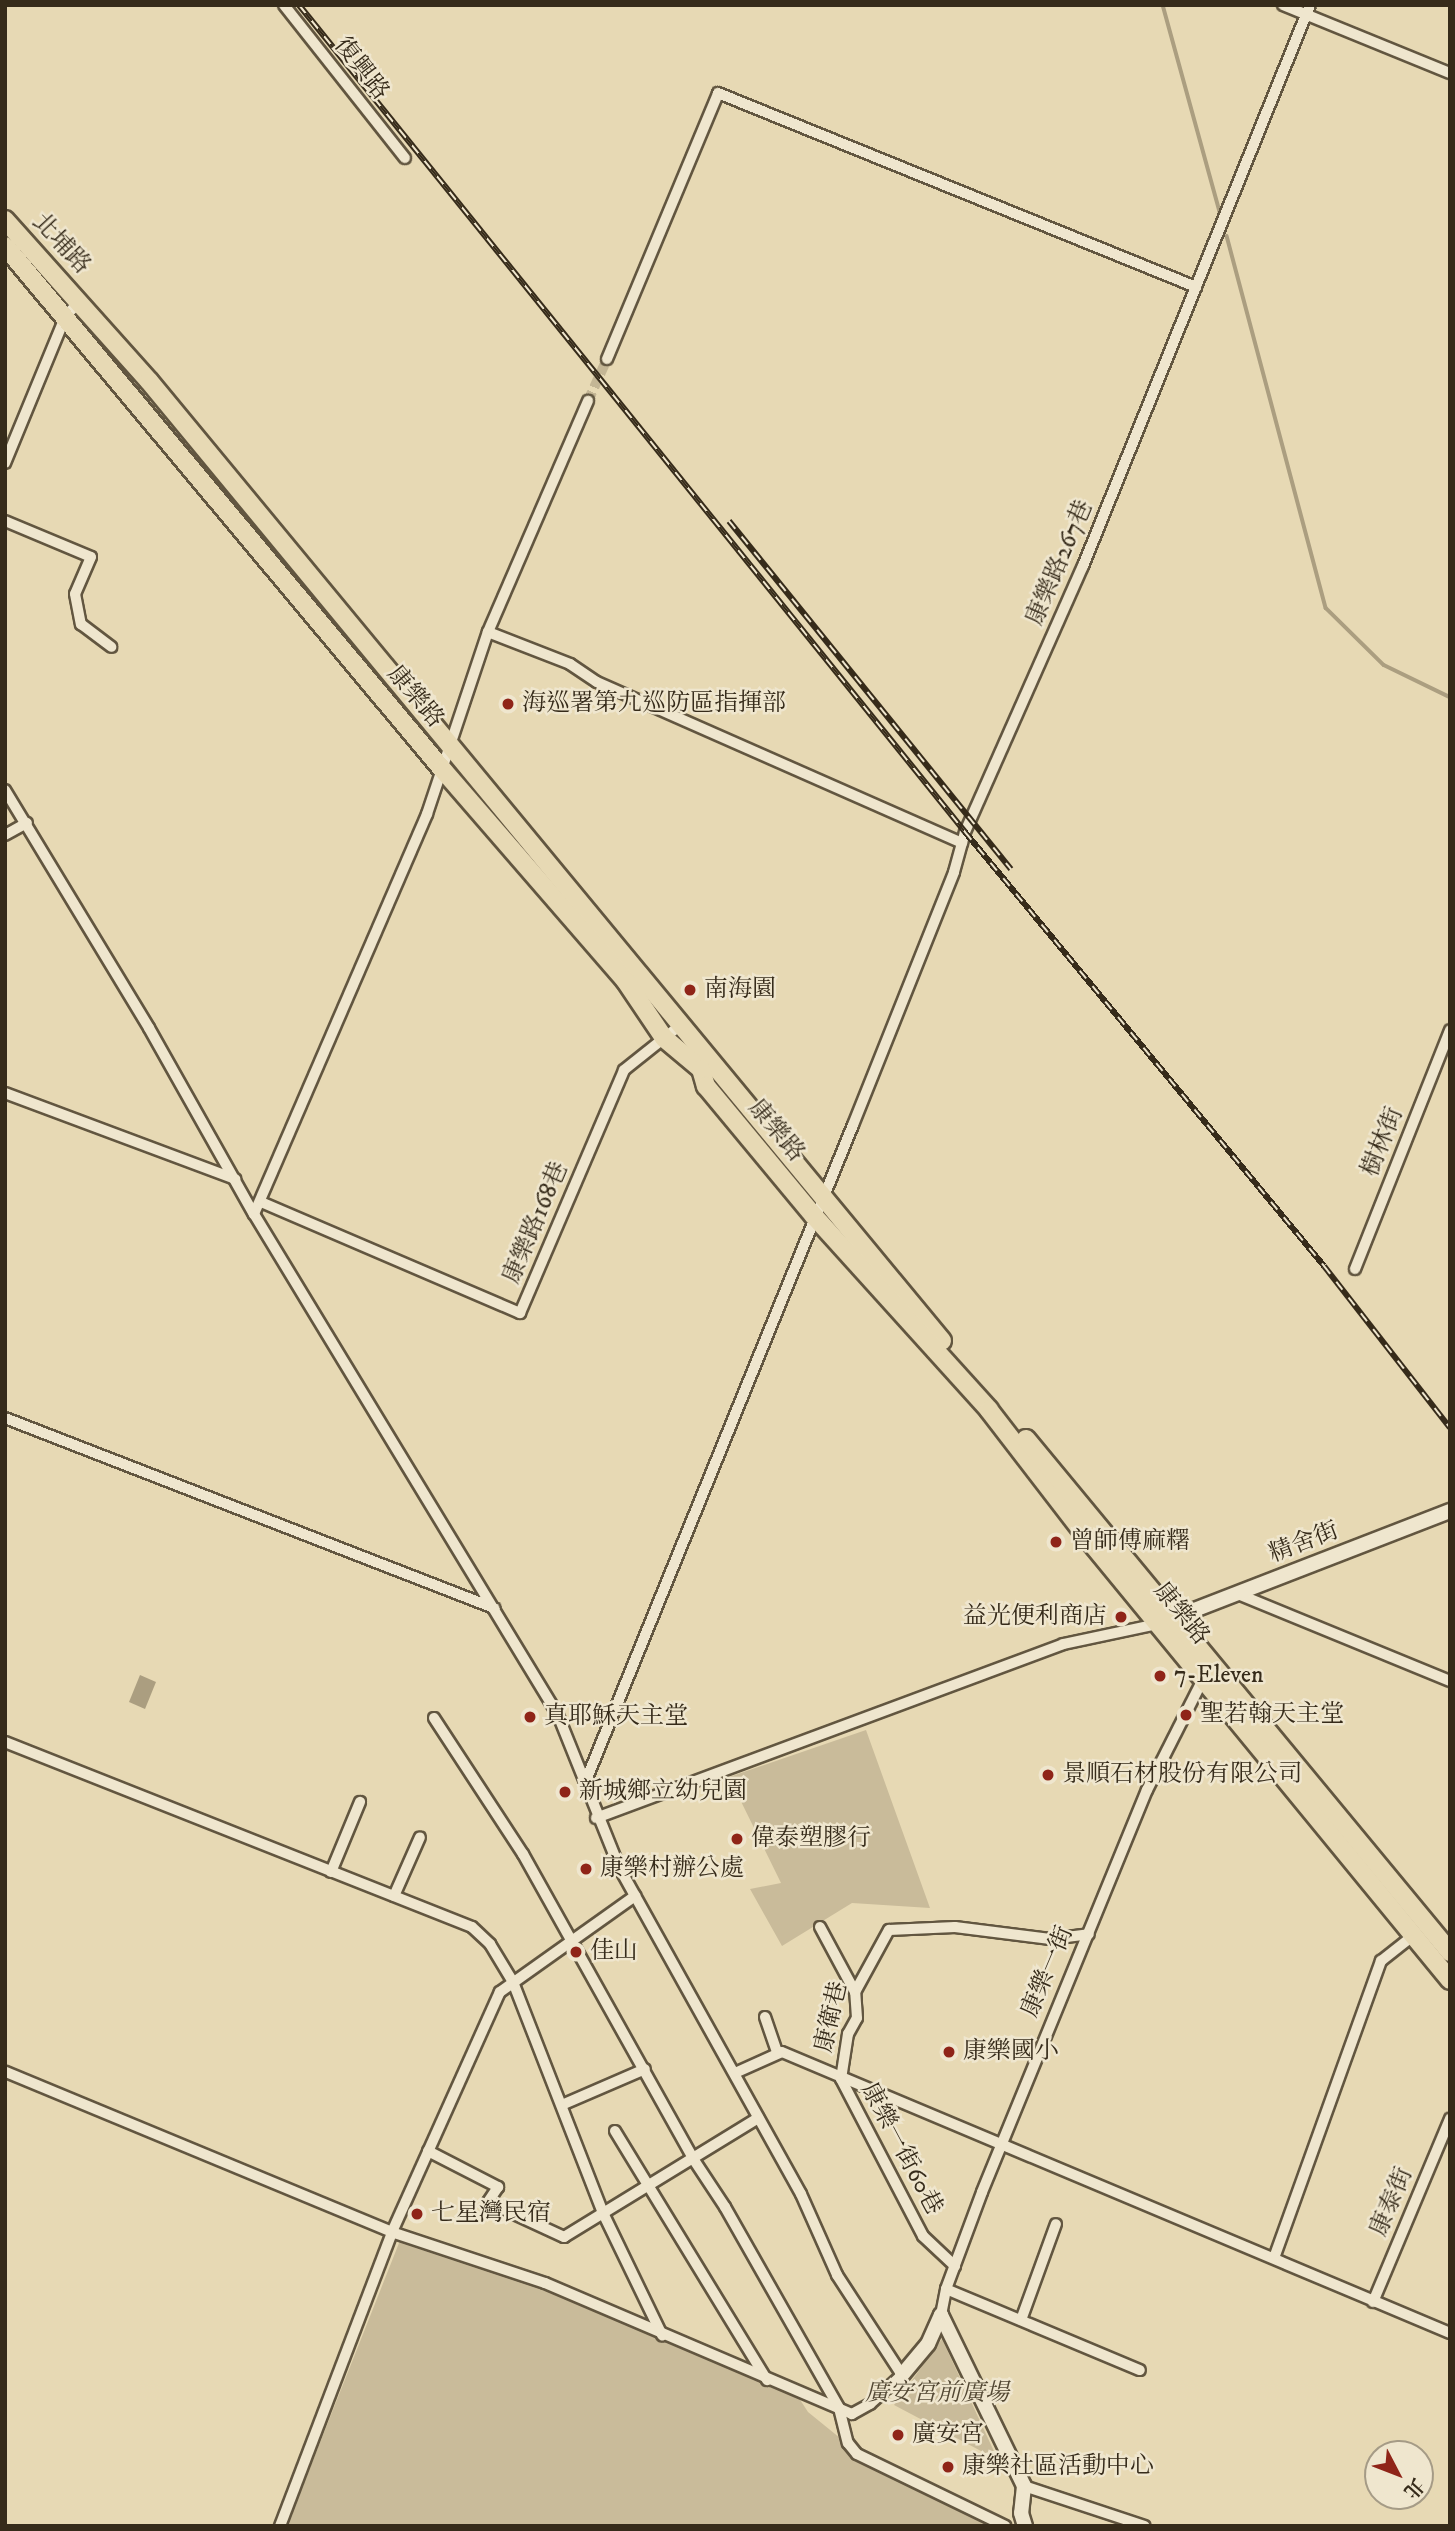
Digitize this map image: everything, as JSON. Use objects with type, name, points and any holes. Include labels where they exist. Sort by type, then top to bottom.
[{"type":"main road","name":"北埔路","points":[[5,220],[81,301]]},
{"type":"main road","name":"北埔路","points":[[5,246],[66,315]]},
{"type":"main road","name":"康樂路","points":[[81,301],[447,744],[671,1032]]},
{"type":"main road","name":"康樂路","points":[[66,315],[443,770],[671,1032],[989,1410],[1158,1624],[1209,1672],[1450,1952]]},
{"type":"main road","points":[[226,509],[240,496]]},
{"type":"main road","name":"康樂路","points":[[818,1208],[1175,1617],[1209,1672],[1450,1980]]},
{"type":"street","name":"復興路","points":[[284,5],[405,158]]},
{"type":"street","points":[[1283,5],[1308,10],[1450,73]]},
{"type":"street","name":"康樂路267巷","points":[[587,1778],[853,1125],[962,843],[1083,566],[1308,10]]},
{"type":"street","points":[[607,359],[718,93],[1196,287]]},
{"type":"street","points":[[5,463],[66,315],[81,301]]},
{"type":"street","points":[[254,1214],[443,770],[447,744],[488,632],[588,401]]},
{"type":"street","points":[[5,521],[91,557],[75,594],[81,624],[111,647]]},
{"type":"street","points":[[488,632],[570,664],[597,682],[962,843]]},
{"type":"street","points":[[5,790],[27,823],[254,1214],[558,1715],[587,1778],[596,1818],[635,1896],[801,2194],[837,2275],[902,2375]]},
{"type":"street","points":[[5,835],[27,823]]},
{"type":"street","name":"樹林街","points":[[1355,1269],[1450,1030]]},
{"type":"street","name":"康樂路168巷","points":[[261,1202],[520,1313],[624,1070],[671,1032]]},
{"type":"street","points":[[5,1093],[235,1179]]},
{"type":"street","points":[[5,1418],[494,1608]]},
{"type":"street","name":"精舍街","points":[[1158,1624],[1450,1511]]},
{"type":"street","points":[[1238,1594],[1450,1681]]},
{"type":"street","points":[[596,1818],[1063,1644],[1158,1624]]},
{"type":"street","name":"康樂一街","points":[[839,2408],[852,2414],[870,2404],[902,2375],[928,2344],[941,2315],[946,2289],[955,2266],[1147,1790],[1209,1672]]},
{"type":"street","points":[[434,1717],[523,1854],[692,2157],[839,2408],[848,2442],[858,2454],[1005,2526]]},
{"type":"street","points":[[5,1742],[472,1927],[490,1944],[513,1982],[564,2104],[603,2213],[662,2335]]},
{"type":"street","points":[[331,1872],[360,1802]]},
{"type":"street","points":[[394,1896],[420,1837]]},
{"type":"street","points":[[279,2526],[392,2232],[500,1992],[635,1896]]},
{"type":"street","points":[[820,1927],[855,1992]]},
{"type":"street","name":"康衛巷","points":[[841,2079],[848,2034],[857,2018],[855,1992],[889,1930],[955,1927],[1050,1939],[1089,1934]]},
{"type":"street","points":[[1274,2258],[1381,1961],[1414,1935]]},
{"type":"street","points":[[765,2017],[777,2051],[1004,2143],[1450,2333]]},
{"type":"street","points":[[735,2073],[777,2051]]},
{"type":"street","points":[[564,2104],[645,2069]]},
{"type":"street","points":[[5,2072],[392,2232],[545,2283],[767,2380],[839,2408]]},
{"type":"street","name":"康樂一街60巷","points":[[841,2079],[923,2236],[955,2266]]},
{"type":"street","points":[[428,2151],[498,2187],[488,2202],[565,2237],[758,2118]]},
{"type":"street","name":"康泰街","points":[[1373,2302],[1450,2119]]},
{"type":"street","points":[[615,2131],[767,2380]]},
{"type":"street","points":[[1021,2320],[1056,2224]]},
{"type":"street","points":[[946,2289],[1140,2370]]},
{"type":"street","points":[[941,2315],[1024,2486],[1020,2513],[1025,2526]]},
{"type":"street","points":[[1024,2486],[1144,2526]]},
{"type":"green space","points":[[866,1730],[930,1908],[852,1903],[782,1946],[750,1889],[781,1883],[729,1777]]},
{"type":"green space","points":[[411,2231],[795,2392],[808,2412],[856,2451],[1016,2526],[287,2526],[401,2238]]},
{"type":"green space","name":"廣安宮前廣場","points":[[942,2339],[998,2460],[894,2405]]},
{"type":"shaded area","points":[[140,1675],[156,1682],[145,1709],[129,1702]]},
{"type":"waterway","points":[[1163,5],[1220,212]]},
{"type":"waterway","points":[[1227,236],[1326,608],[1384,665],[1450,697]]},
{"type":"tunnel","points":[[588,401],[607,359]]},
{"type":"railway","points":[[299,5],[965,832],[1324,1266],[1450,1428]]},
{"type":"railway","points":[[729,521],[1011,869]]},
{"type":"place","name":"海巡署第九巡防區指揮部","points":[[508,704]]},
{"type":"place","name":"南海園","points":[[690,990]]},
{"type":"place","name":"曾師傅麻糬","points":[[1056,1542]]},
{"type":"place","name":"益光便利商店","points":[[1121,1617]]},
{"type":"place","name":"7-Eleven","points":[[1160,1676]]},
{"type":"place","name":"聖若翰天主堂","points":[[1186,1715]]},
{"type":"place","name":"真耶穌天主堂","points":[[530,1717]]},
{"type":"place","name":"景順石材股份有限公司","points":[[1048,1775]]},
{"type":"place","name":"新城鄉立幼兒園","points":[[565,1792]]},
{"type":"place","name":"偉泰塑膠行","points":[[737,1839]]},
{"type":"place","name":"康樂村辦公處","points":[[586,1869]]},
{"type":"place","name":"佳山","points":[[576,1952]]},
{"type":"place","name":"康樂國小","points":[[949,2052]]},
{"type":"place","name":"七星灣民宿","points":[[417,2214]]},
{"type":"place","name":"廣安宮","points":[[898,2435]]},
{"type":"place","name":"康樂社區活動中心","points":[[948,2467]]}]
